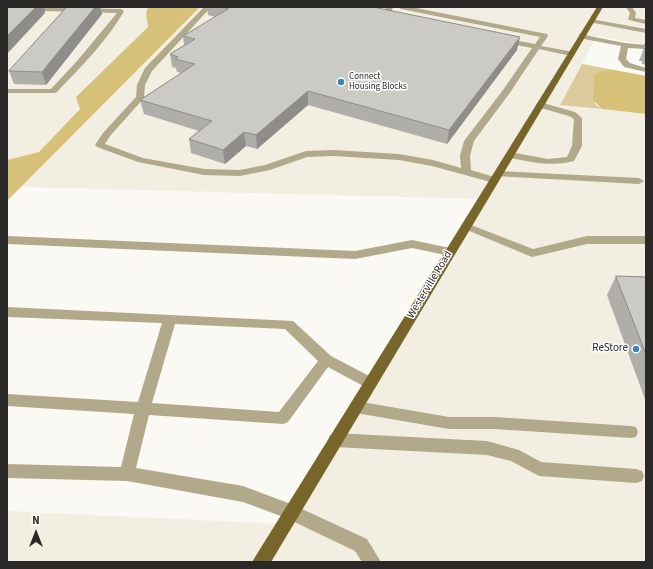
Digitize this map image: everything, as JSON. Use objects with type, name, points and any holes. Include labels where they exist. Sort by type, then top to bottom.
[{"type":"main road","name":"Westerville Road","points":[[261,562],[600,7]]},
{"type":"lane","points":[[208,7],[152,65],[141,84],[140,98],[106,135],[100,145],[142,160],[204,172],[240,173],[267,168],[306,154],[333,153],[399,157],[496,177],[640,180]]},
{"type":"lane","points":[[390,7],[388,9],[388,14],[393,18],[408,21]]},
{"type":"lane","points":[[401,7],[544,36],[506,92],[469,140],[465,156],[466,172]]},
{"type":"lane","points":[[629,7],[633,12],[631,19],[646,22]]},
{"type":"lane","points":[[7,8],[121,10],[117,18],[80,63],[53,92],[7,91]]},
{"type":"lane","points":[[591,21],[646,31]]},
{"type":"lane","points":[[582,36],[625,45],[646,47]]},
{"type":"lane","points":[[498,39],[571,54]]},
{"type":"lane","points":[[625,45],[622,59],[624,62],[627,65],[646,70]]},
{"type":"lane","points":[[510,155],[552,162],[562,162],[571,159],[577,146],[578,118],[572,114],[540,105]]},
{"type":"lane","points":[[466,226],[532,253],[587,240],[646,240]]},
{"type":"lane","points":[[7,240],[355,255],[382,248],[412,244],[450,252]]},
{"type":"lane","points":[[7,312],[288,324],[326,360],[370,383]]},
{"type":"lane","points":[[127,474],[143,409],[170,319]]},
{"type":"lane","points":[[7,400],[283,418],[326,360]]},
{"type":"lane","points":[[356,407],[449,423],[495,423],[631,432]]},
{"type":"lane","points":[[335,440],[487,448],[514,455],[539,469],[636,476]]},
{"type":"lane","points":[[7,471],[127,474],[244,494],[291,512],[361,545],[372,562]]},
{"type":"shaded area","points":[[7,7],[148,7],[146,13],[148,27],[76,97],[80,109],[39,152],[7,160]]},
{"type":"shaded area","points":[[148,7],[200,7],[7,201],[7,160],[39,152],[80,109],[76,97],[148,27],[146,13]]},
{"type":"shaded area","points":[[200,7],[646,7],[646,45],[597,36],[560,104],[646,114],[646,562],[7,562],[7,511],[285,524],[483,199],[21,187]]},
{"type":"shaded area","points":[[582,64],[614,70],[605,70],[595,104],[602,109],[560,105]]},
{"type":"shaded area","points":[[605,70],[614,70],[646,76],[646,114],[602,109],[593,100],[595,74]]},
{"type":"building","points":[[36,7],[7,36],[7,8]]},
{"type":"building","points":[[67,7],[95,7],[42,72],[9,71]]},
{"type":"building","name":"Connect Housing Blocks","points":[[221,7],[373,7],[520,37],[449,130],[308,91],[256,135],[244,132],[223,150],[189,139],[212,121],[140,100],[195,64],[175,59],[178,57],[170,54],[195,39],[183,36],[228,9]]},
{"type":"building","points":[[616,276],[646,277],[646,354]]},
{"type":"place","name":"Connect Housing Blocks","points":[[341,82]]},
{"type":"place","name":"ReStore","points":[[636,349]]}]
